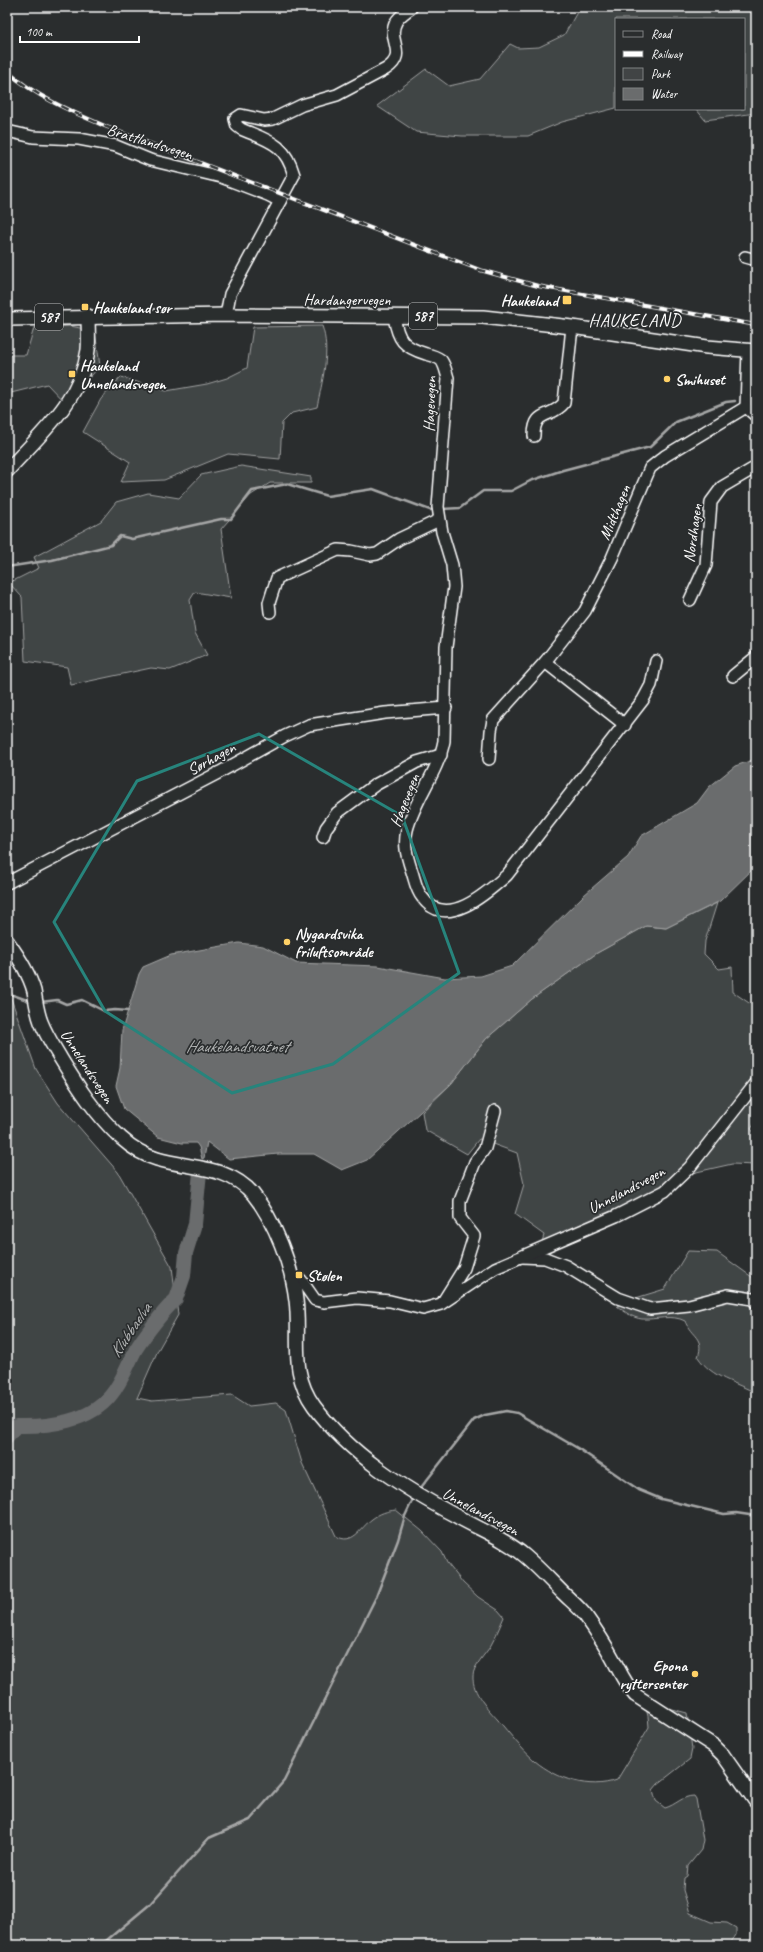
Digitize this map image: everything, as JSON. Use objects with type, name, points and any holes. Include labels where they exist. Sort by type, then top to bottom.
[{"type":"main road","name":"Hardangervegen","points":[[7,319],[88,316],[226,315],[497,318],[572,327],[706,347],[752,351]]},
{"type":"main road","points":[[7,471],[56,417],[76,387],[81,376],[88,351],[88,316]]},
{"type":"main road","name":"Unnelandsvegen","points":[[7,941],[20,959],[26,973],[33,990],[40,1021],[47,1036],[77,1086],[98,1114],[120,1137],[144,1154],[169,1162],[218,1171],[242,1184],[253,1195],[267,1216],[283,1249],[293,1280],[298,1319],[298,1373],[303,1389],[313,1405],[338,1436],[393,1479],[428,1502],[501,1538],[524,1555],[584,1613],[614,1661],[627,1686],[641,1699],[714,1746],[723,1755],[756,1802]]},
{"type":"street","points":[[226,315],[230,294],[294,175],[288,157],[278,146],[241,129],[237,126],[235,119],[241,115],[264,120],[273,118],[302,104],[337,96],[386,69],[392,65],[398,53],[394,35],[395,23],[412,7]]},
{"type":"street","name":"Brattlandsvegen","points":[[7,131],[33,137],[78,139],[116,146],[150,160],[221,177],[280,201]]},
{"type":"street","name":"Hagevegen","points":[[394,317],[396,331],[402,342],[411,349],[434,356],[440,360],[445,367],[448,378],[439,514],[452,565],[454,587],[446,647],[446,724],[441,755],[411,817],[404,845],[418,890],[422,898],[435,909],[449,911],[457,909],[478,899],[507,875],[643,700],[651,685],[656,661]]},
{"type":"street","points":[[534,436],[536,421],[540,417],[557,411],[564,403],[572,327]]},
{"type":"street","points":[[752,351],[746,407],[756,416]]},
{"type":"street","name":"Midthagen","points":[[489,759],[490,731],[493,720],[545,662],[576,623],[595,594],[650,468],[665,456],[746,407]]},
{"type":"street","name":"Nordhagen","points":[[690,600],[706,565],[711,502],[722,487],[756,467]]},
{"type":"street","points":[[270,612],[269,607],[274,582],[282,575],[338,550],[370,555],[377,554],[439,514]]},
{"type":"street","points":[[733,676],[756,657]]},
{"type":"street","points":[[545,662],[625,725]]},
{"type":"street","name":"Sørhagen","points":[[7,883],[305,727],[316,723],[385,713],[446,708]]},
{"type":"street","points":[[323,837],[328,824],[337,813],[375,785],[417,762],[441,755]]},
{"type":"street","name":"Unnelandsvegen","points":[[293,1280],[301,1280],[315,1300],[324,1302],[357,1298],[390,1301],[423,1309],[441,1304],[495,1268],[616,1216],[665,1191],[690,1167],[756,1083]]},
{"type":"street","points":[[441,1304],[464,1268],[474,1236],[460,1218],[460,1201],[474,1162],[485,1148],[495,1111]]},
{"type":"street","name":"Unnelandsvegen","points":[[520,1257],[545,1258],[566,1266],[618,1298],[650,1309],[689,1305],[728,1295],[753,1299],[756,1303]]},
{"type":"highlighted area","points":[[259,734],[402,816],[459,973],[333,1064],[232,1093],[105,1011],[54,922],[137,781]]},
{"type":"green space","points":[[580,7],[756,7],[756,113],[705,120],[697,110],[745,110],[745,18],[615,18],[615,108],[562,122],[528,136],[462,136],[416,132],[377,106],[426,69],[449,86],[480,79],[510,44],[518,48],[539,47],[564,35]]},
{"type":"green space","points":[[70,326],[95,331],[100,366],[66,404],[47,384],[7,394],[7,355],[26,355],[34,328]]},
{"type":"green space","points":[[322,326],[325,336],[326,356],[317,407],[292,413],[282,423],[280,459],[228,454],[164,480],[121,482],[130,462],[83,432],[101,399],[121,377],[166,391],[207,384],[227,378],[247,368],[253,327]]},
{"type":"green space","points":[[241,466],[311,477],[311,483],[270,483],[251,495],[221,529],[231,598],[195,592],[190,600],[195,633],[207,655],[170,670],[151,668],[71,685],[67,667],[25,661],[22,597],[9,583],[39,568],[34,557],[101,521],[116,502],[148,493],[179,498],[201,475]]},
{"type":"green space","points":[[717,903],[705,941],[704,954],[719,969],[732,967],[733,992],[752,1005],[751,1027],[756,1028],[756,1121],[751,1129],[756,1135],[756,1165],[732,1164],[692,1173],[670,1190],[539,1252],[544,1235],[515,1214],[524,1184],[517,1153],[479,1139],[467,1154],[425,1130],[422,1112],[451,1084],[486,1039],[532,999],[597,953],[646,926],[666,928]]},
{"type":"green space","points":[[7,987],[36,1069],[58,1103],[118,1172],[172,1267],[178,1315],[158,1350],[137,1398],[152,1401],[232,1395],[249,1406],[276,1403],[286,1410],[302,1463],[336,1536],[342,1539],[352,1537],[375,1517],[396,1510],[422,1531],[442,1552],[447,1563],[463,1583],[478,1597],[498,1610],[504,1617],[491,1645],[475,1668],[473,1682],[485,1706],[520,1746],[535,1761],[553,1773],[563,1778],[585,1783],[606,1783],[617,1780],[649,1727],[644,1702],[687,1713],[692,1749],[690,1759],[658,1784],[653,1790],[656,1801],[665,1808],[686,1797],[694,1796],[696,1799],[703,1840],[701,1850],[688,1866],[687,1876],[684,1878],[683,1890],[690,1913],[711,1922],[727,1923],[736,1928],[736,1935],[729,1945],[7,1945]]},
{"type":"green space","points":[[688,1251],[717,1252],[756,1280],[756,1393],[724,1379],[704,1364],[698,1357],[700,1350],[699,1341],[685,1321],[675,1318],[642,1319],[628,1314],[617,1306],[626,1301],[665,1289]]},
{"type":"water","name":"Haukelandsvatnet","points":[[756,759],[756,866],[720,901],[666,928],[646,926],[597,953],[532,999],[486,1039],[451,1084],[367,1160],[342,1170],[314,1154],[278,1154],[229,1159],[207,1142],[204,1158],[202,1159],[199,1147],[196,1143],[182,1143],[158,1137],[124,1109],[116,1086],[120,1068],[122,1030],[139,974],[143,967],[171,955],[239,943],[263,946],[296,963],[378,966],[445,978],[481,976],[512,966],[584,895],[628,857],[641,836],[697,803],[709,787],[735,766]]},
{"type":"waterway","points":[[442,509],[460,508],[483,491],[511,491],[530,481],[563,470],[650,447],[676,422],[726,402],[735,401]]},
{"type":"waterway","points":[[7,567],[52,560],[111,545],[120,536],[132,539],[221,519],[231,519],[252,491],[287,484],[327,496],[373,489],[430,510],[435,509]]},
{"type":"waterway","points":[[7,993],[30,1001]]},
{"type":"waterway","points":[[41,1002],[57,1000],[66,1004],[82,1000],[104,1011],[128,1011]]},
{"type":"waterway","name":"Klubbaelva","points":[[7,1437],[16,1426],[55,1424],[80,1417],[102,1404],[115,1390],[140,1343],[160,1316],[176,1299],[184,1276],[186,1253],[195,1224],[200,1172]]},
{"type":"waterway","points":[[419,1490],[474,1420],[485,1415],[506,1411],[517,1413],[579,1449],[639,1490],[661,1499],[724,1514],[736,1513],[756,1516]]},
{"type":"waterway","points":[[101,1945],[149,1905],[209,1838],[250,1820],[284,1781],[376,1597],[398,1540],[405,1516],[414,1497]]},
{"type":"railway","points":[[7,71],[30,89],[42,96],[68,110],[107,127],[480,270],[538,286],[756,325]]},
{"type":"place","name":"Haukeland","points":[[567,300]]},
{"type":"place","name":"Haukeland sør","points":[[85,307]]},
{"type":"place","name":"Haukeland Unnelandsvegen","points":[[72,374]]},
{"type":"place","name":"Smihuset","points":[[667,379]]},
{"type":"place","name":"Nygardsvika friluftsområde","points":[[287,942]]},
{"type":"place","name":"Stølen","points":[[299,1275]]},
{"type":"place","name":"Epona ryttersenter","points":[[695,1674]]},
{"type":"district","name":"HAUKELAND","points":[[635,320]]}]
